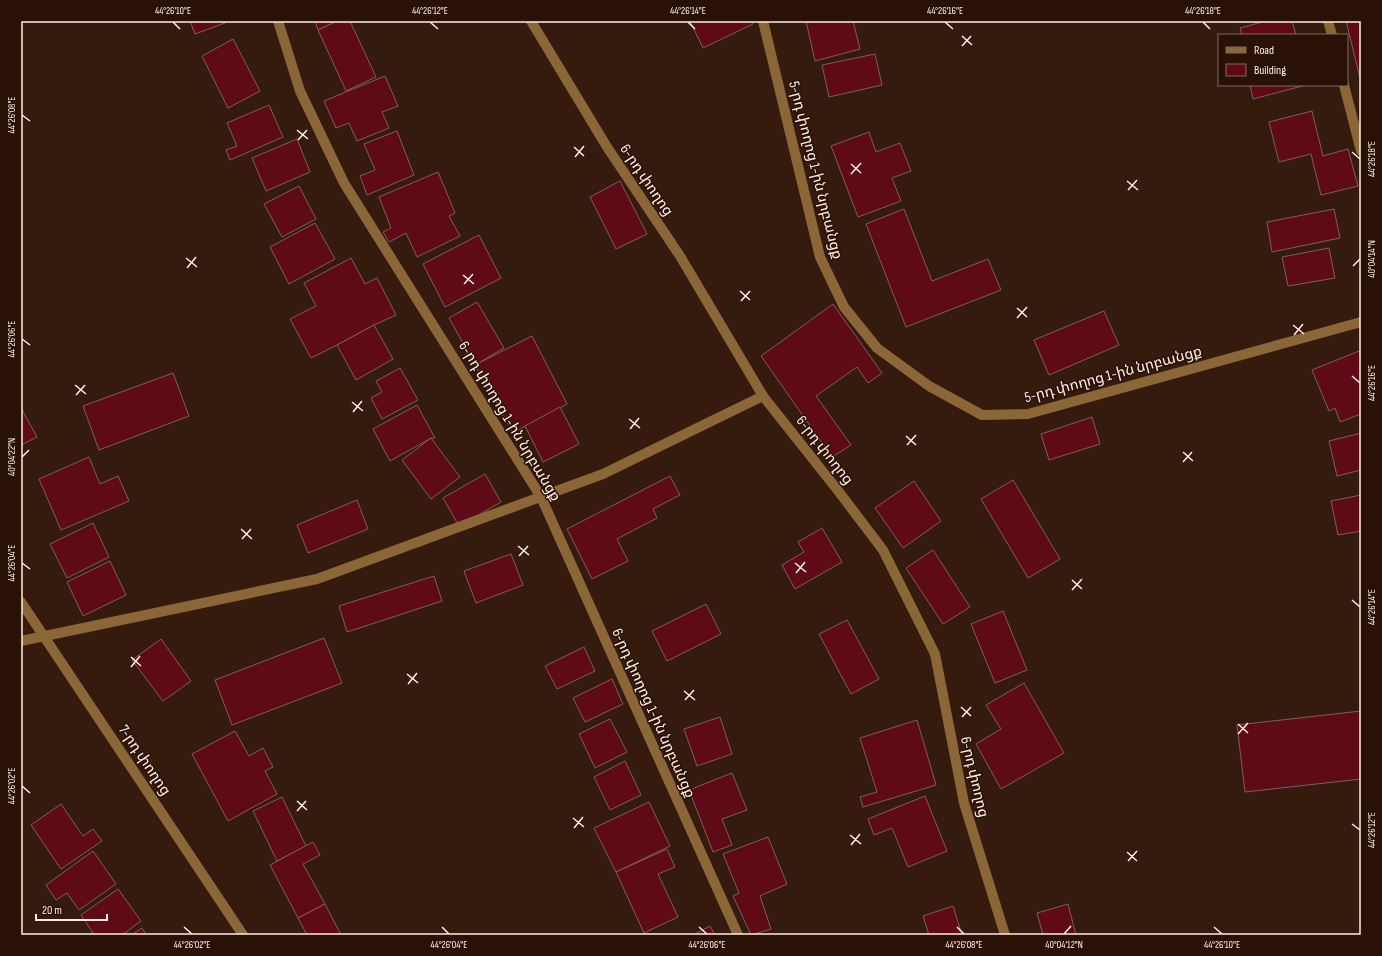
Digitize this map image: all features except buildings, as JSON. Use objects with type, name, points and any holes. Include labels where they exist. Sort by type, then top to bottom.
[{"type":"street","name":"6-րդ փողոց 1-ին նրբանցք","points":[[278,21],[300,91],[344,182],[541,497],[738,935]]},
{"type":"street","name":"6-րդ փողոց","points":[[531,21],[607,147],[680,256],[763,396],[883,550],[935,654],[964,803],[1005,935]]},
{"type":"street","name":"5-րդ փողոց 1-ին նրբանցք","points":[[763,21],[820,257],[844,307],[877,348],[929,386],[982,415],[1028,414],[1361,322]]},
{"type":"street","points":[[1328,21],[1332,34]]},
{"type":"street","points":[[1344,86],[1361,151]]},
{"type":"street","points":[[21,640],[317,578],[603,474],[763,396]]},
{"type":"street","name":"7-րդ փողոց","points":[[21,602],[243,935]]}]
